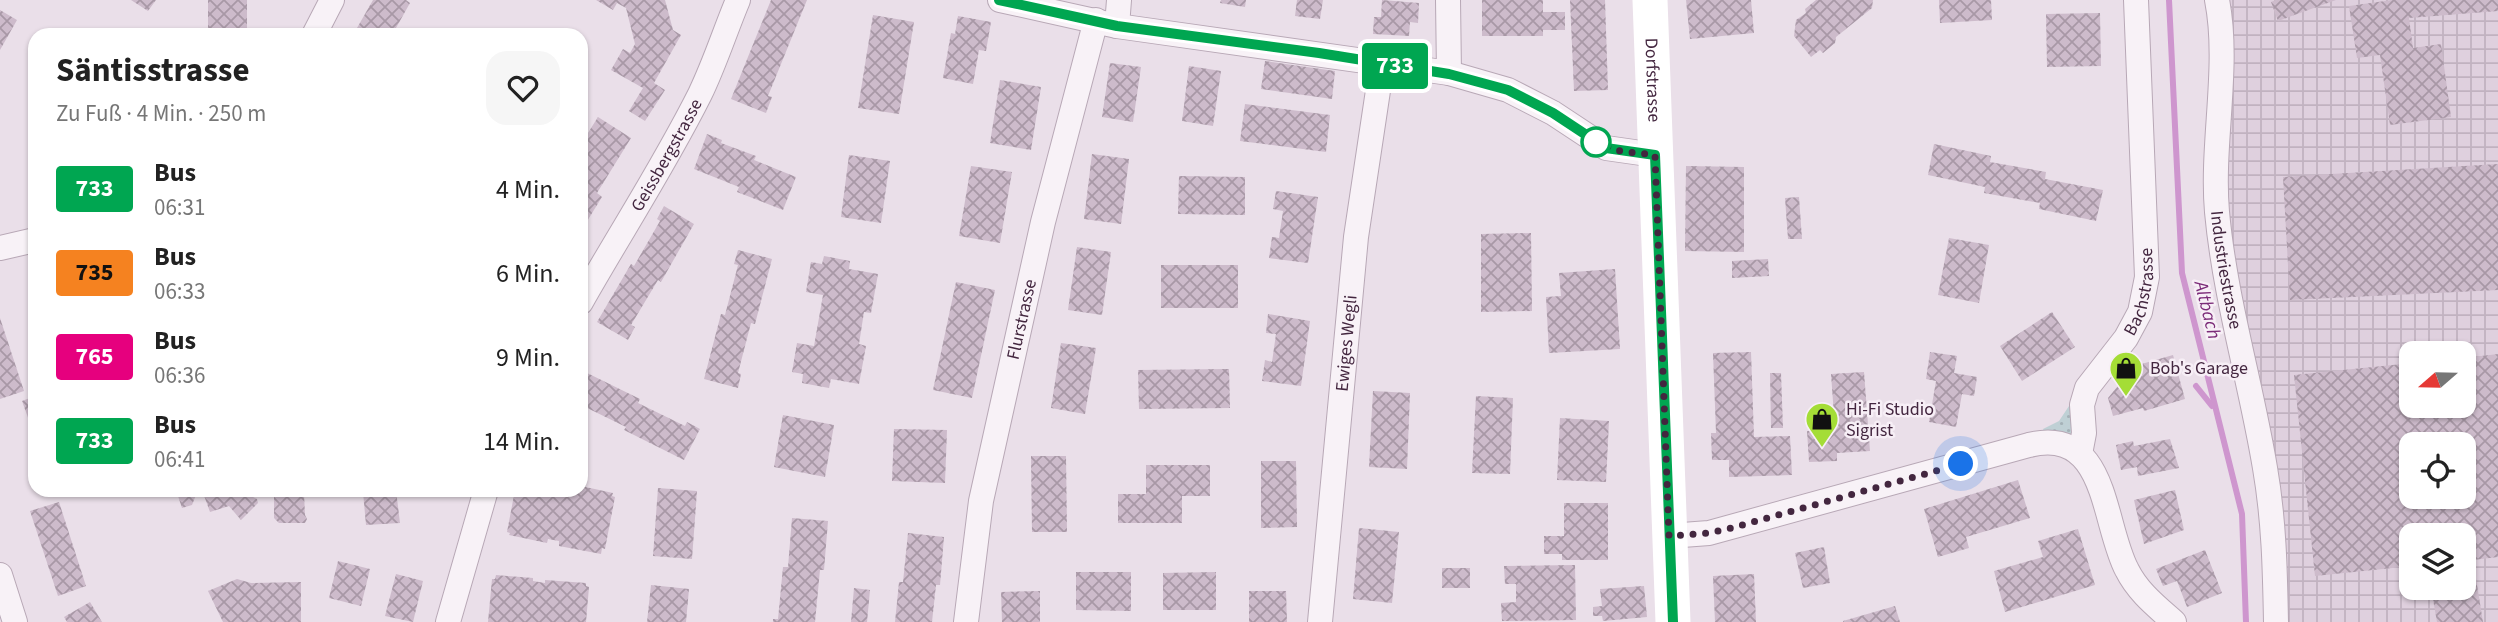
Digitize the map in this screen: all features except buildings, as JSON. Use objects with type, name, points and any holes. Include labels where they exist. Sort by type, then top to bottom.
[{"type":"main road","name":"Dorfstrasse","points":[[1650,0],[1673,622]]},
{"type":"street","points":[[317,28],[331,0]]},
{"type":"street","name":"Geissbergstrasse","points":[[588,290],[657,174],[699,96],[738,0]]},
{"type":"street","points":[[1000,0],[1107,23],[1449,74],[1508,90],[1553,113],[1606,148],[1655,155]]},
{"type":"street","name":"Flurstrasse","points":[[966,622],[981,501],[1042,225],[1107,23],[1119,0]]},
{"type":"street","points":[[1448,0],[1449,74]]},
{"type":"street","name":"Bachstrasse","points":[[2080,454],[2084,433],[2082,405],[2087,388],[2126,338],[2140,312],[2147,277],[2136,0]]},
{"type":"street","name":"Industriestrasse","points":[[2217,0],[2220,68],[2217,209],[2224,270],[2272,508],[2276,622]]},
{"type":"street","name":"Ewiges Wegli","points":[[1320,622],[1356,237],[1381,64]]},
{"type":"street","points":[[0,248],[28,242]]},
{"type":"street","points":[[1669,536],[1709,533],[2043,442],[2058,442],[2080,454],[2088,462],[2126,569],[2143,595],[2174,622]]},
{"type":"street","points":[[448,622],[484,497]]},
{"type":"street","points":[[0,575],[15,622]]},
{"type":"shaded area","points":[[2217,0],[2498,0],[2498,622],[2276,622],[2224,270]]},
{"type":"shaded area","points":[[2069,406],[2074,407],[2074,431],[2071,436],[2045,434],[2043,429],[2059,421]]},
{"type":"waterway","name":"Altbach","points":[[2169,0],[2182,273],[2242,514],[2246,622]]},
{"type":"waterway","points":[[2196,386],[2212,406]]},
{"type":"bus line","name":"733","points":[[999,0],[1117,26],[1319,53],[1449,74],[1508,90],[1553,113],[1606,148],[1655,155],[1673,622]]},
{"type":"place","name":"Bob's Garage","points":[[2126,398]]},
{"type":"place","name":"Hi-Fi Studio Sigrist","points":[[1822,449]]},
{"type":"route","points":[[1596,142],[1606,148],[1655,155],[1669,536],[1728,529],[1961,464]]}]
